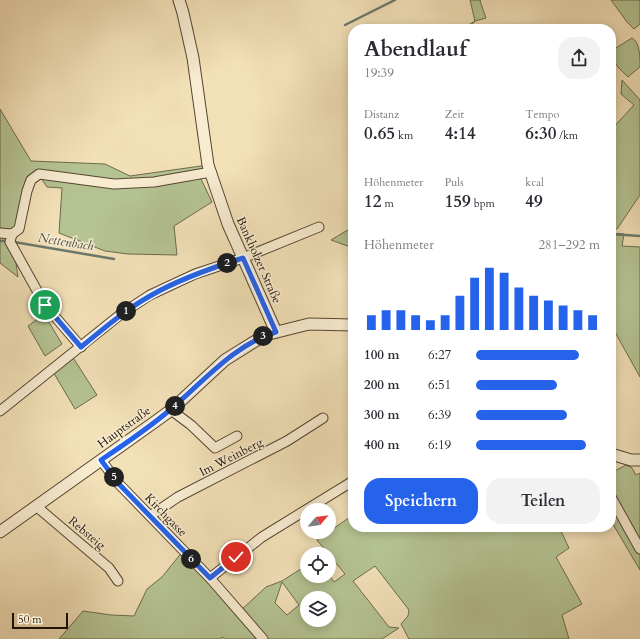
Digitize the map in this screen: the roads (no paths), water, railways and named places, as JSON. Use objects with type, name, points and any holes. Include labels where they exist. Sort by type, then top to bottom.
[{"type":"street","name":"Bankholzer Straße","points":[[179,0],[193,58],[210,172],[218,199],[228,224],[276,332]]},
{"type":"street","points":[[0,234],[12,234],[19,229],[27,191],[31,180],[39,174],[114,184],[154,182],[210,172]]},
{"type":"street","points":[[0,411],[121,314],[150,295],[195,274],[243,258],[319,227]]},
{"type":"street","points":[[12,234],[10,242],[45,305],[81,347]]},
{"type":"street","name":"Hauptstraße","points":[[0,532],[171,410],[225,360],[261,337],[309,324],[348,325]]},
{"type":"street","points":[[171,410],[191,425],[215,448],[237,436]]},
{"type":"street","name":"Im Weinberg","points":[[150,516],[178,497],[287,441],[323,418]]},
{"type":"street","points":[[616,456],[631,460],[640,460]]},
{"type":"street","name":"Kirchgasse","points":[[101,460],[118,483],[210,578],[263,639]]},
{"type":"street","points":[[210,578],[262,536],[348,484]]},
{"type":"street","name":"Rebsteig","points":[[36,506],[109,568],[118,581]]},
{"type":"street","points":[[616,506],[640,549]]},
{"type":"waterway","points":[[345,25],[395,0]]},
{"type":"waterway","name":"Nettenbach","points":[[616,234],[640,236]]},
{"type":"waterway","name":"Nettenbach","points":[[0,241],[6,241]]},
{"type":"waterway","name":"Nettenbach","points":[[14,242],[114,259]]}]
